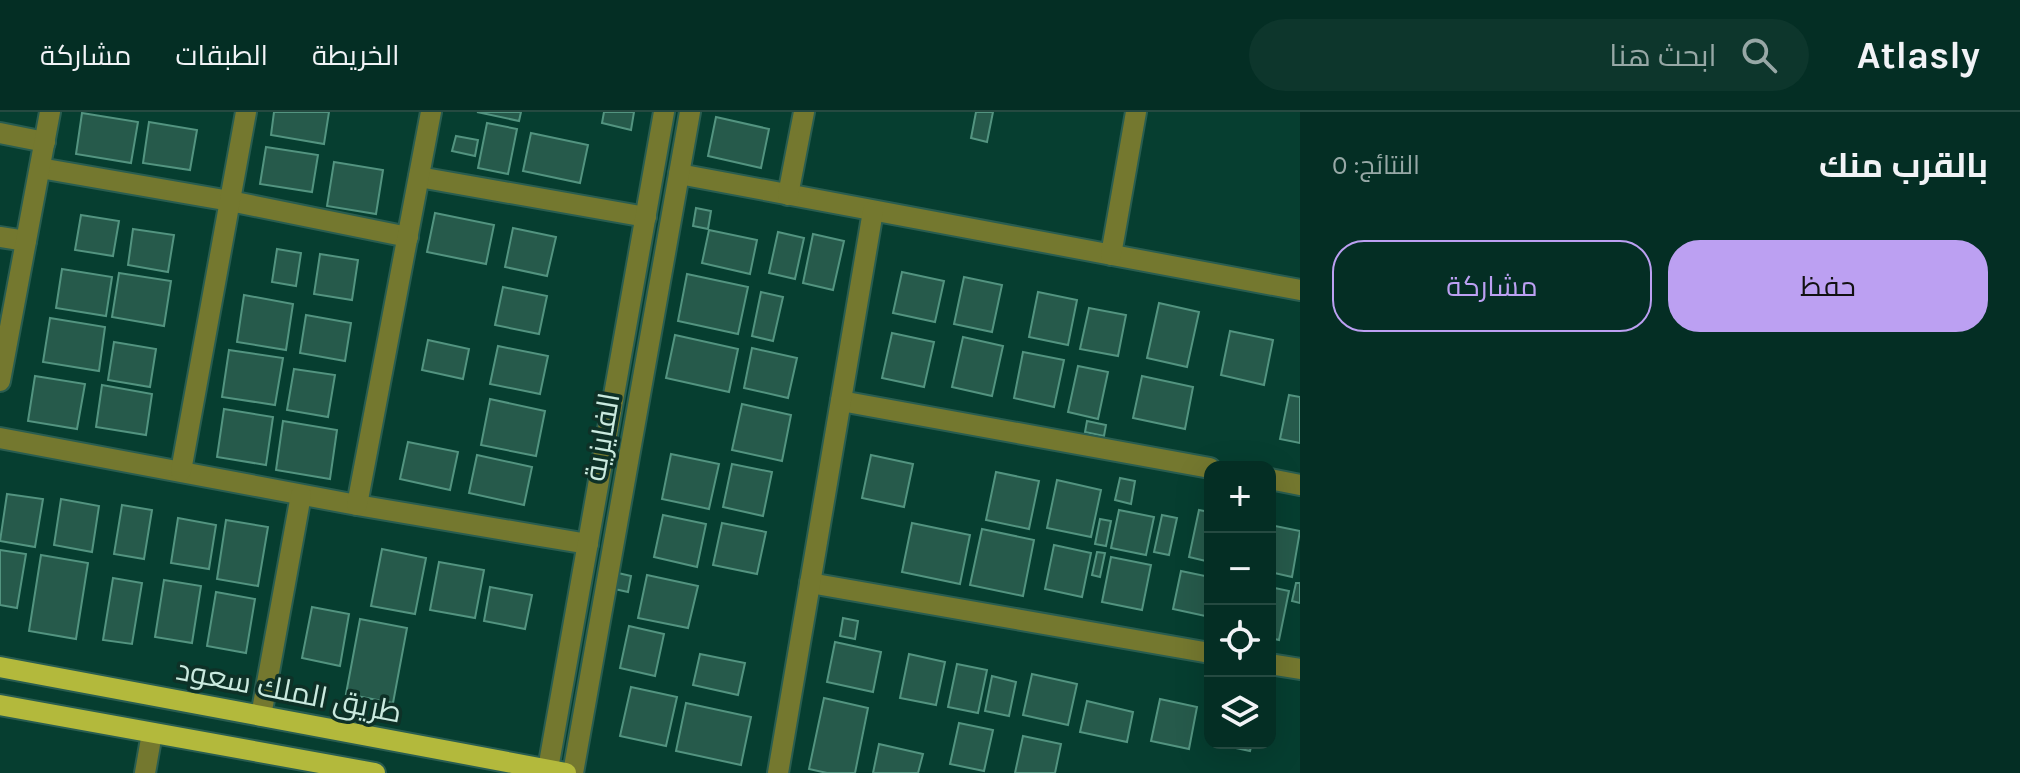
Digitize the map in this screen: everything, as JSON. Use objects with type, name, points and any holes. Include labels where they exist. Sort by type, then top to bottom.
[{"type":"main road","name":"طريق الملك سعود","points":[[0,667],[557,771]]},
{"type":"main road","points":[[0,705],[375,773]]},
{"type":"street","points":[[0,381],[50,112]]},
{"type":"street","points":[[181,471],[246,112]]},
{"type":"street","points":[[357,505],[431,112]]},
{"type":"street","name":"الفايزية","points":[[557,771],[588,544],[664,112]]},
{"type":"street","name":"الفايزية","points":[[573,773],[690,112]]},
{"type":"street","points":[[788,195],[804,112]]},
{"type":"street","points":[[1111,255],[1136,112]]},
{"type":"street","points":[[0,133],[45,142]]},
{"type":"street","points":[[40,168],[230,201],[408,237]]},
{"type":"street","points":[[679,174],[1300,290]]},
{"type":"street","points":[[419,177],[646,217]]},
{"type":"street","points":[[778,773],[873,211]]},
{"type":"street","points":[[0,237],[26,241]]},
{"type":"street","points":[[841,401],[1204,467]]},
{"type":"street","points":[[0,438],[301,495],[588,544]]},
{"type":"street","points":[[1276,480],[1300,485]]},
{"type":"street","points":[[261,716],[301,495]]},
{"type":"street","points":[[810,583],[1204,652]]},
{"type":"street","points":[[1276,665],[1300,669]]},
{"type":"street","points":[[145,773],[152,733]]},
{"type":"building","points":[[274,112],[329,112],[324,144],[271,135]]},
{"type":"building","points":[[477,112],[521,112],[519,121]]},
{"type":"building","points":[[604,112],[634,112],[631,130],[602,123]]},
{"type":"building","points":[[976,112],[993,112],[987,142],[971,138]]},
{"type":"building","points":[[82,113],[138,122],[131,163],[76,154]]},
{"type":"building","points":[[716,117],[769,129],[761,168],[708,156]]},
{"type":"building","points":[[149,122],[197,130],[190,170],[143,163]]},
{"type":"building","points":[[487,123],[517,129],[508,174],[478,168]]},
{"type":"building","points":[[531,133],[588,145],[580,183],[523,171]]},
{"type":"building","points":[[456,136],[478,140],[475,156],[452,151]]},
{"type":"building","points":[[266,147],[318,155],[312,192],[260,184]]},
{"type":"building","points":[[334,162],[383,170],[376,214],[327,206]]},
{"type":"building","points":[[696,208],[711,211],[708,229],[693,226]]},
{"type":"building","points":[[435,213],[494,225],[486,264],[427,252]]},
{"type":"building","points":[[81,215],[119,221],[113,256],[75,250]]},
{"type":"building","points":[[513,228],[556,237],[547,276],[505,267]]},
{"type":"building","points":[[133,229],[174,235],[168,272],[128,265]]},
{"type":"building","points":[[709,230],[757,240],[750,274],[702,263]]},
{"type":"building","points":[[778,232],[804,238],[795,279],[769,273]]},
{"type":"building","points":[[813,234],[844,241],[833,290],[803,283]]},
{"type":"building","points":[[277,249],[301,253],[296,286],[272,282]]},
{"type":"building","points":[[320,254],[358,260],[352,300],[314,294]]},
{"type":"building","points":[[62,269],[112,277],[106,316],[56,308]]},
{"type":"building","points":[[902,272],[944,281],[935,322],[893,313]]},
{"type":"building","points":[[119,273],[171,281],[164,326],[112,317]]},
{"type":"building","points":[[687,274],[748,287],[738,334],[678,321]]},
{"type":"building","points":[[964,277],[1002,285],[992,332],[954,324]]},
{"type":"building","points":[[503,287],[547,296],[539,334],[495,325]]},
{"type":"building","points":[[761,292],[783,297],[773,341],[752,336]]},
{"type":"building","points":[[1038,292],[1077,300],[1068,345],[1029,337]]},
{"type":"building","points":[[244,295],[293,304],[286,350],[237,342]]},
{"type":"building","points":[[1159,303],[1199,312],[1187,367],[1147,358]]},
{"type":"building","points":[[1089,308],[1126,315],[1118,356],[1080,349]]},
{"type":"building","points":[[306,315],[351,323],[345,361],[300,353]]},
{"type":"building","points":[[50,318],[105,327],[99,371],[43,362]]},
{"type":"building","points":[[1230,331],[1273,340],[1264,385],[1221,375]]},
{"type":"building","points":[[892,333],[934,342],[924,387],[882,378]]},
{"type":"building","points":[[675,335],[738,349],[729,392],[666,378]]},
{"type":"building","points":[[963,337],[1003,346],[992,396],[952,387]]},
{"type":"building","points":[[428,340],[469,349],[463,379],[422,370]]},
{"type":"building","points":[[114,342],[156,349],[150,387],[108,380]]},
{"type":"building","points":[[498,346],[548,356],[540,394],[490,384]]},
{"type":"building","points":[[752,348],[797,358],[788,398],[744,388]]},
{"type":"building","points":[[229,350],[283,358],[275,405],[222,397]]},
{"type":"building","points":[[1023,352],[1064,360],[1054,407],[1014,398]]},
{"type":"building","points":[[1078,366],[1108,372],[1098,419],[1068,412]]},
{"type":"building","points":[[294,369],[335,375],[328,417],[287,410]]},
{"type":"building","points":[[35,376],[85,384],[77,429],[28,421]]},
{"type":"building","points":[[1142,376],[1193,387],[1185,429],[1133,418]]},
{"type":"building","points":[[102,385],[152,394],[146,435],[96,427]]},
{"type":"building","points":[[1289,395],[1300,397],[1300,443],[1280,439]]},
{"type":"building","points":[[490,399],[545,411],[536,456],[481,445]]},
{"type":"building","points":[[742,404],[791,415],[782,461],[732,450]]},
{"type":"building","points":[[224,409],[273,417],[266,465],[217,457]]},
{"type":"building","points":[[283,421],[337,430],[330,479],[276,470]]},
{"type":"building","points":[[1087,421],[1106,425],[1104,436],[1085,432]]},
{"type":"building","points":[[408,442],[458,452],[450,490],[400,479]]},
{"type":"building","points":[[671,454],[719,464],[709,509],[662,499]]},
{"type":"building","points":[[477,455],[532,467],[524,505],[469,493]]},
{"type":"building","points":[[871,455],[913,464],[904,507],[862,498]]},
{"type":"building","points":[[732,464],[772,472],[763,516],[723,507]]},
{"type":"building","points":[[996,472],[1039,481],[1029,529],[986,520]]},
{"type":"building","points":[[1120,478],[1135,481],[1131,504],[1115,500]]},
{"type":"building","points":[[1057,480],[1101,490],[1091,537],[1047,528]]},
{"type":"building","points":[[7,494],[43,499],[35,547],[0,541]]},
{"type":"building","points":[[61,499],[99,506],[92,552],[54,545]]},
{"type":"building","points":[[122,505],[152,510],[144,559],[114,554]]},
{"type":"building","points":[[1119,510],[1154,517],[1146,555],[1111,548]]},
{"type":"building","points":[[1199,510],[1204,511],[1204,561],[1189,557]]},
{"type":"building","points":[[663,515],[706,524],[697,567],[654,557]]},
{"type":"building","points":[[1162,515],[1177,518],[1169,555],[1154,552]]},
{"type":"building","points":[[178,518],[216,525],[209,569],[171,563]]},
{"type":"building","points":[[1100,519],[1111,521],[1106,546],[1095,544]]},
{"type":"building","points":[[226,520],[268,527],[258,586],[217,579]]},
{"type":"building","points":[[722,523],[766,532],[757,574],[713,565]]},
{"type":"building","points":[[912,523],[970,535],[960,584],[902,572]]},
{"type":"building","points":[[1276,526],[1300,531],[1292,577],[1276,573]]},
{"type":"building","points":[[982,529],[1034,540],[1023,596],[970,585]]},
{"type":"building","points":[[1054,545],[1091,553],[1082,597],[1045,589]]},
{"type":"building","points":[[382,549],[426,558],[415,614],[371,606]]},
{"type":"building","points":[[0,550],[26,554],[17,608],[0,605]]},
{"type":"building","points":[[1097,552],[1105,553],[1100,577],[1092,575]]},
{"type":"building","points":[[41,555],[88,563],[76,639],[29,631]]},
{"type":"building","points":[[1111,557],[1151,565],[1142,610],[1102,602]]},
{"type":"building","points":[[439,562],[484,570],[475,618],[430,610]]},
{"type":"building","points":[[1181,571],[1204,576],[1204,616],[1173,609]]},
{"type":"building","points":[[614,572],[631,576],[628,592],[610,588]]},
{"type":"building","points":[[647,575],[698,586],[688,628],[638,618]]},
{"type":"building","points":[[113,578],[142,583],[132,644],[103,640]]},
{"type":"building","points":[[164,580],[201,586],[192,643],[155,637]]},
{"type":"building","points":[[1296,583],[1300,583],[1300,603],[1292,601]]},
{"type":"building","points":[[490,587],[532,595],[525,629],[484,621]]},
{"type":"building","points":[[1276,588],[1289,591],[1279,640],[1276,639]]},
{"type":"building","points":[[216,592],[255,599],[246,653],[207,646]]},
{"type":"building","points":[[312,607],[349,614],[340,666],[302,658]]},
{"type":"building","points":[[843,618],[858,621],[855,639],[840,636]]},
{"type":"building","points":[[360,619],[407,628],[393,703],[346,694]]},
{"type":"building","points":[[629,626],[664,634],[655,676],[620,668]]},
{"type":"building","points":[[835,642],[881,652],[873,692],[827,682]]},
{"type":"building","points":[[700,654],[745,663],[738,695],[693,685]]},
{"type":"building","points":[[909,654],[945,662],[936,705],[900,698]]},
{"type":"building","points":[[957,664],[987,670],[978,713],[948,707]]},
{"type":"building","points":[[1032,674],[1077,684],[1068,725],[1023,715]]},
{"type":"building","points":[[992,676],[1016,682],[1009,716],[985,711]]},
{"type":"building","points":[[631,687],[677,697],[666,746],[620,736]]},
{"type":"building","points":[[824,698],[868,708],[855,773],[827,773],[809,769]]},
{"type":"building","points":[[1160,699],[1197,707],[1189,749],[1151,741]]},
{"type":"building","points":[[1087,701],[1133,712],[1127,742],[1080,732]]},
{"type":"building","points":[[686,703],[751,717],[741,765],[676,751]]},
{"type":"building","points":[[959,723],[993,730],[984,771],[950,764]]},
{"type":"building","points":[[1023,736],[1061,744],[1055,773],[1015,773]]},
{"type":"building","points":[[879,744],[923,754],[918,773],[873,773]]}]
